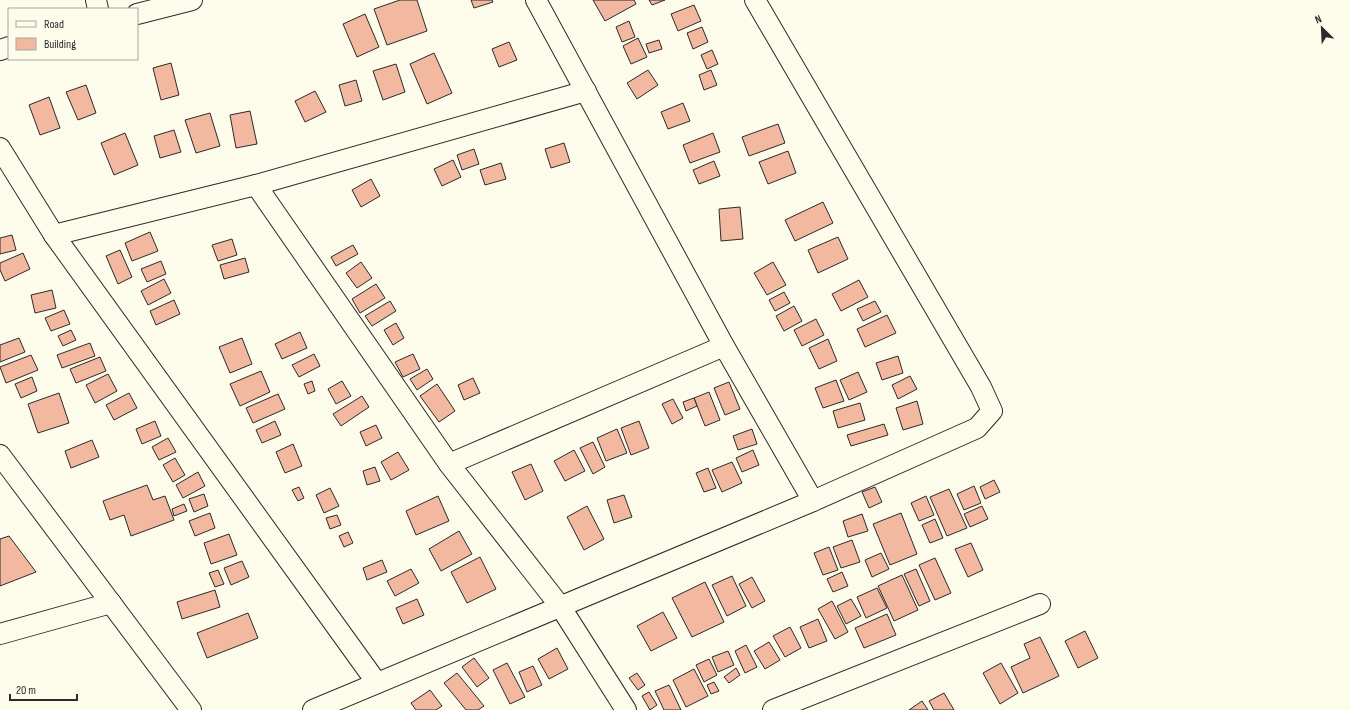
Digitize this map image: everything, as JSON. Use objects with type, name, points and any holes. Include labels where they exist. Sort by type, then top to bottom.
[{"type":"street","points":[[138,14],[192,0]]},
{"type":"street","points":[[536,0],[724,346],[812,502]]},
{"type":"street","points":[[313,710],[812,502],[977,428],[992,411],[981,387],[755,0]]},
{"type":"street","points":[[54,235],[256,185],[586,91]]},
{"type":"street","points":[[0,148],[54,235],[377,683]]},
{"type":"street","points":[[256,185],[449,464],[560,606],[626,710]]},
{"type":"street","points":[[449,464],[724,346]]},
{"type":"street","points":[[0,455],[191,710]]},
{"type":"street","points":[[0,634],[111,603]]},
{"type":"street","points":[[773,710],[1040,604]]},
{"type":"building","points":[[400,0],[417,0],[427,31],[387,45],[374,9]]},
{"type":"building","points":[[471,0],[492,0],[493,2],[474,8]]},
{"type":"building","points":[[593,0],[634,0],[636,4],[605,21]]},
{"type":"building","points":[[649,0],[665,0],[652,5]]},
{"type":"building","points":[[694,5],[701,21],[678,31],[671,14]]},
{"type":"building","points":[[365,14],[379,47],[357,57],[343,24]]},
{"type":"building","points":[[629,21],[635,37],[622,42],[616,27]]},
{"type":"building","points":[[702,27],[708,42],[693,49],[687,33]]},
{"type":"building","points":[[638,38],[647,57],[631,64],[623,46]]},
{"type":"building","points":[[659,40],[662,49],[649,53],[646,44]]},
{"type":"building","points":[[509,42],[517,60],[499,67],[492,49]]},
{"type":"building","points":[[712,50],[718,64],[707,69],[701,55]]},
{"type":"building","points":[[434,53],[452,93],[427,104],[410,64]]},
{"type":"building","points":[[171,63],[179,95],[161,100],[153,68]]},
{"type":"building","points":[[396,64],[405,92],[383,100],[373,71]]},
{"type":"building","points":[[648,70],[658,85],[637,99],[627,83]]},
{"type":"building","points":[[711,70],[717,85],[704,90],[699,75]]},
{"type":"building","points":[[356,80],[362,101],[345,106],[339,85]]},
{"type":"building","points":[[86,85],[96,113],[78,120],[66,92]]},
{"type":"building","points":[[315,91],[326,112],[305,122],[295,101]]},
{"type":"building","points":[[49,97],[60,128],[40,135],[29,105]]},
{"type":"building","points":[[683,103],[690,121],[668,129],[661,112]]},
{"type":"building","points":[[250,111],[257,144],[236,148],[230,115]]},
{"type":"building","points":[[210,113],[220,146],[196,153],[185,120]]},
{"type":"building","points":[[778,124],[785,143],[749,156],[742,137]]},
{"type":"building","points":[[174,130],[181,152],[160,158],[154,136]]},
{"type":"building","points":[[125,133],[138,165],[114,175],[101,143]]},
{"type":"building","points":[[713,133],[720,152],[690,163],[683,145]]},
{"type":"building","points":[[564,143],[570,162],[551,168],[545,149]]},
{"type":"building","points":[[474,149],[479,164],[462,170],[457,155]]},
{"type":"building","points":[[788,151],[796,173],[768,184],[759,162]]},
{"type":"building","points":[[453,160],[461,177],[442,186],[434,169]]},
{"type":"building","points":[[714,161],[720,176],[699,184],[693,170]]},
{"type":"building","points":[[501,163],[506,179],[485,185],[480,170]]},
{"type":"building","points":[[371,179],[380,196],[361,207],[352,190]]},
{"type":"building","points":[[823,202],[833,223],[795,241],[785,220]]},
{"type":"building","points":[[740,207],[743,239],[721,241],[719,209]]},
{"type":"building","points":[[150,232],[158,251],[132,261],[125,243]]},
{"type":"building","points":[[12,235],[16,250],[0,254],[0,238]]},
{"type":"building","points":[[838,237],[848,259],[818,273],[808,250]]},
{"type":"building","points":[[232,239],[237,255],[218,261],[212,245]]},
{"type":"building","points":[[353,245],[358,254],[336,266],[331,257]]},
{"type":"building","points":[[120,250],[132,277],[118,284],[106,256]]},
{"type":"building","points":[[23,253],[30,269],[5,281],[0,270],[0,263]]},
{"type":"building","points":[[245,258],[249,272],[224,279],[220,265]]},
{"type":"building","points":[[161,261],[166,274],[147,282],[141,269]]},
{"type":"building","points":[[361,262],[372,278],[357,288],[346,273]]},
{"type":"building","points":[[773,262],[786,285],[767,295],[754,273]]},
{"type":"building","points":[[164,279],[171,293],[148,305],[141,291]]},
{"type":"building","points":[[859,280],[868,297],[841,311],[832,294]]},
{"type":"building","points":[[376,284],[385,298],[360,313],[352,299]]},
{"type":"building","points":[[52,290],[56,308],[35,313],[31,295]]},
{"type":"building","points":[[784,292],[790,303],[775,311],[769,300]]},
{"type":"building","points":[[174,300],[180,314],[156,325],[150,311]]},
{"type":"building","points":[[390,301],[396,311],[372,326],[365,316]]},
{"type":"building","points":[[875,301],[881,312],[863,321],[857,309]]},
{"type":"building","points":[[794,306],[802,321],[784,331],[776,316]]},
{"type":"building","points":[[64,310],[70,324],[51,331],[45,318]]},
{"type":"building","points":[[887,315],[896,333],[865,347],[857,329]]},
{"type":"building","points":[[816,319],[824,335],[802,346],[794,330]]},
{"type":"building","points":[[396,323],[404,338],[393,345],[384,330]]},
{"type":"building","points":[[71,330],[76,340],[63,346],[58,336]]},
{"type":"building","points":[[300,332],[307,348],[282,359],[275,344]]},
{"type":"building","points":[[19,338],[25,352],[0,362],[0,345]]},
{"type":"building","points":[[242,338],[252,364],[230,373],[219,347]]},
{"type":"building","points":[[828,339],[837,361],[819,369],[809,348]]},
{"type":"building","points":[[90,343],[95,356],[62,368],[57,355]]},
{"type":"building","points":[[314,354],[320,366],[299,377],[292,365]]},
{"type":"building","points":[[413,354],[420,369],[403,377],[395,362]]},
{"type":"building","points":[[31,355],[38,370],[6,383],[0,367]]},
{"type":"building","points":[[898,356],[903,373],[882,380],[876,363]]},
{"type":"building","points":[[100,357],[106,371],[76,383],[70,369]]},
{"type":"building","points":[[427,369],[433,379],[417,390],[410,379]]},
{"type":"building","points":[[261,371],[270,392],[240,406],[230,384]]},
{"type":"building","points":[[858,372],[867,392],[849,400],[840,380]]},
{"type":"building","points":[[108,374],[117,391],[95,403],[86,385]]},
{"type":"building","points":[[910,376],[917,389],[898,399],[892,385]]},
{"type":"building","points":[[32,377],[37,391],[21,398],[15,384]]},
{"type":"building","points":[[473,378],[480,393],[464,400],[458,385]]},
{"type":"building","points":[[836,380],[844,401],[823,408],[815,388]]},
{"type":"building","points":[[312,381],[315,391],[308,394],[304,384]]},
{"type":"building","points":[[342,381],[351,396],[336,404],[328,389]]},
{"type":"building","points":[[729,382],[740,409],[725,415],[714,388]]},
{"type":"building","points":[[437,384],[455,411],[439,422],[420,396]]},
{"type":"building","points":[[709,392],[720,420],[705,426],[694,398]]},
{"type":"building","points":[[59,393],[69,423],[38,433],[28,404]]},
{"type":"building","points":[[129,393],[137,408],[114,420],[106,405]]},
{"type":"building","points":[[278,394],[285,409],[253,423],[246,408]]},
{"type":"building","points":[[362,396],[369,407],[341,426],[333,414]]},
{"type":"building","points":[[694,398],[697,406],[686,411],[683,402]]},
{"type":"building","points":[[673,399],[683,418],[672,424],[662,404]]},
{"type":"building","points":[[917,401],[923,424],[903,430],[896,408]]},
{"type":"building","points":[[860,403],[865,420],[838,428],[833,411]]},
{"type":"building","points":[[155,421],[161,436],[142,444],[136,429]]},
{"type":"building","points":[[275,421],[281,435],[262,443],[256,430]]},
{"type":"building","points":[[639,421],[649,448],[631,455],[621,428]]},
{"type":"building","points":[[884,424],[888,435],[851,446],[847,435]]},
{"type":"building","points":[[376,425],[382,438],[366,446],[360,432]]},
{"type":"building","points":[[617,429],[627,453],[606,461],[597,438]]},
{"type":"building","points":[[752,429],[757,444],[738,450],[733,436]]},
{"type":"building","points":[[168,438],[176,452],[159,460],[152,447]]},
{"type":"building","points":[[92,440],[99,457],[71,468],[65,451]]},
{"type":"building","points":[[593,442],[605,467],[593,474],[580,448]]},
{"type":"building","points":[[293,444],[302,466],[285,473],[276,452]]},
{"type":"building","points":[[574,450],[585,471],[565,481],[554,461]]},
{"type":"building","points":[[753,450],[759,465],[742,472],[736,458]]},
{"type":"building","points":[[398,452],[409,470],[391,480],[381,462]]},
{"type":"building","points":[[175,458],[185,475],[173,482],[163,465]]},
{"type":"building","points":[[732,462],[742,483],[722,492],[712,470]]},
{"type":"building","points":[[531,464],[543,491],[525,500],[512,472]]},
{"type":"building","points":[[375,467],[380,481],[367,485],[363,471]]},
{"type":"building","points":[[708,468],[716,488],[704,492],[696,473]]},
{"type":"building","points":[[198,472],[205,486],[183,498],[176,485]]},
{"type":"building","points":[[994,480],[1000,492],[985,499],[980,487]]},
{"type":"building","points":[[147,485],[153,500],[165,496],[174,520],[131,536],[124,515],[110,520],[103,501]]},
{"type":"building","points":[[974,486],[981,503],[964,510],[957,494]]},
{"type":"building","points":[[299,487],[304,498],[298,501],[292,490]]},
{"type":"building","points":[[875,487],[882,502],[869,508],[862,492]]},
{"type":"building","points":[[330,488],[339,506],[324,513],[316,495]]},
{"type":"building","points":[[949,489],[967,528],[947,536],[930,497]]},
{"type":"building","points":[[204,494],[208,506],[194,512],[189,499]]},
{"type":"building","points":[[624,495],[632,517],[614,523],[607,500]]},
{"type":"building","points":[[438,496],[449,521],[416,535],[406,511]]},
{"type":"building","points":[[926,496],[934,515],[919,521],[911,503]]},
{"type":"building","points":[[184,504],[187,511],[174,516],[172,509]]},
{"type":"building","points":[[587,506],[604,539],[584,550],[567,517]]},
{"type":"building","points":[[982,506],[988,519],[970,527],[964,514]]},
{"type":"building","points":[[210,513],[215,528],[195,536],[189,521]]},
{"type":"building","points":[[901,513],[917,554],[890,565],[873,524]]},
{"type":"building","points":[[862,514],[868,531],[848,537],[843,521]]},
{"type":"building","points":[[337,515],[341,525],[330,529],[326,518]]},
{"type":"building","points":[[935,519],[943,538],[930,543],[922,525]]},
{"type":"building","points":[[459,531],[472,554],[441,571],[429,549]]},
{"type":"building","points":[[348,532],[353,543],[344,547],[339,536]]},
{"type":"building","points":[[229,534],[237,555],[211,564],[204,543]]},
{"type":"building","points":[[9,536],[36,572],[0,586],[0,539]]},
{"type":"building","points":[[852,540],[860,562],[841,568],[833,547]]},
{"type":"building","points":[[971,543],[983,570],[968,577],[955,549]]},
{"type":"building","points":[[829,547],[838,570],[823,575],[814,553]]},
{"type":"building","points":[[881,553],[889,569],[872,577],[865,560]]},
{"type":"building","points":[[480,557],[496,589],[467,603],[451,572]]},
{"type":"building","points":[[935,558],[951,593],[935,600],[919,565]]},
{"type":"building","points":[[382,560],[387,572],[367,580],[363,568]]},
{"type":"building","points":[[242,561],[249,577],[231,585],[224,568]]},
{"type":"building","points":[[411,569],[419,583],[395,596],[387,581]]},
{"type":"building","points":[[916,569],[930,601],[919,606],[904,574]]},
{"type":"building","points":[[218,570],[224,584],[215,587],[209,573]]},
{"type":"building","points":[[842,572],[848,586],[833,592],[827,579]]},
{"type":"building","points":[[902,575],[918,610],[894,621],[878,586]]},
{"type":"building","points":[[732,576],[746,606],[727,616],[712,585]]},
{"type":"building","points":[[752,577],[765,601],[752,608],[739,584]]},
{"type":"building","points":[[705,582],[724,622],[692,637],[672,598]]},
{"type":"building","points":[[877,588],[887,608],[866,618],[857,597]]},
{"type":"building","points":[[215,590],[220,607],[182,619],[177,602]]},
{"type":"building","points":[[417,599],[424,615],[403,624],[396,608]]},
{"type":"building","points":[[851,599],[861,616],[846,624],[837,606]]},
{"type":"building","points":[[832,601],[848,632],[835,639],[818,609]]},
{"type":"building","points":[[663,612],[677,638],[651,651],[637,626]]},
{"type":"building","points":[[248,613],[258,638],[207,658],[197,633]]},
{"type":"building","points":[[887,614],[896,635],[864,648],[855,628]]},
{"type":"building","points":[[818,619],[827,641],[809,648],[800,627]]},
{"type":"building","points":[[790,627],[801,648],[785,657],[773,636]]},
{"type":"building","points":[[1085,631],[1098,658],[1078,668],[1065,641]]},
{"type":"building","points":[[1040,637],[1059,676],[1023,693],[1011,667],[1030,658],[1024,644]]},
{"type":"building","points":[[769,642],[780,660],[765,669],[754,651]]},
{"type":"building","points":[[746,645],[757,667],[745,673],[735,651]]},
{"type":"building","points":[[557,648],[568,669],[549,679],[538,659]]},
{"type":"building","points":[[728,651],[734,665],[718,672],[712,657]]},
{"type":"building","points":[[474,658],[489,678],[477,687],[462,667]]},
{"type":"building","points":[[709,659],[717,675],[704,682],[696,665]]},
{"type":"building","points":[[507,663],[525,697],[510,704],[493,670]]},
{"type":"building","points":[[1001,663],[1018,693],[1000,704],[983,673]]},
{"type":"building","points":[[533,666],[542,685],[527,692],[519,672]]},
{"type":"building","points":[[736,668],[740,675],[729,683],[724,677]]},
{"type":"building","points":[[694,669],[708,696],[686,707],[673,680]]},
{"type":"building","points":[[457,673],[484,706],[478,710],[466,710],[444,683]]},
{"type":"building","points":[[637,673],[645,685],[638,690],[629,678]]},
{"type":"building","points":[[714,682],[719,691],[711,694],[707,685]]},
{"type":"building","points":[[669,685],[681,710],[664,710],[655,691]]},
{"type":"building","points":[[430,690],[442,706],[436,710],[416,710],[411,703]]},
{"type":"building","points":[[649,692],[657,705],[650,710],[642,696]]},
{"type":"building","points":[[944,693],[954,710],[934,710],[929,701]]},
{"type":"building","points":[[922,701],[928,710],[909,710]]}]
